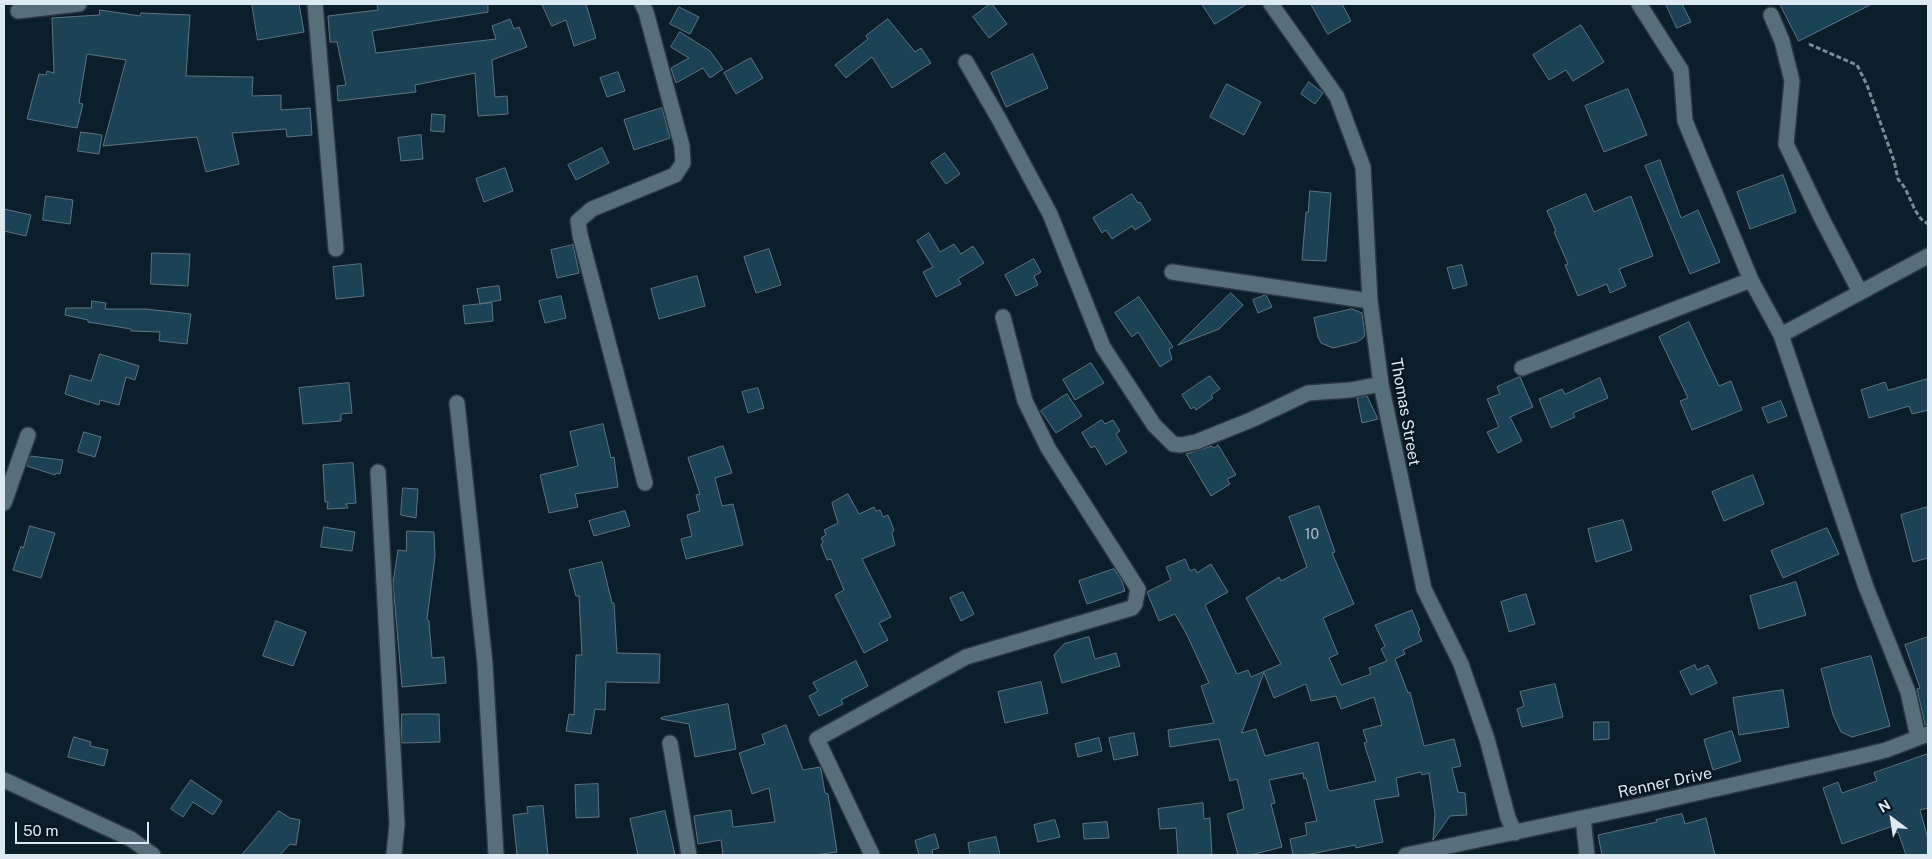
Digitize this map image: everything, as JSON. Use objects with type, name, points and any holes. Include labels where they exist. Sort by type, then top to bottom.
[{"type":"street","points":[[18,11],[79,4]]},
{"type":"street","points":[[316,4],[336,250]]},
{"type":"street","points":[[642,4],[646,12],[682,146],[683,163],[675,175],[592,209],[578,221],[580,235],[646,484]]},
{"type":"street","name":"Thomas Street","points":[[1271,4],[1337,97],[1361,159],[1370,301],[1381,384],[1424,589],[1461,664],[1487,739],[1508,818],[1515,833]]},
{"type":"street","points":[[1639,4],[1681,70],[1685,121],[1751,280],[1781,334],[1866,587],[1923,735]]},
{"type":"street","points":[[1771,15],[1782,41],[1792,81],[1786,144],[1860,292]]},
{"type":"street","points":[[966,62],[1000,119],[1050,214],[1103,348],[1154,425],[1173,444],[1181,445],[1196,442],[1251,420],[1308,393],[1350,390],[1381,384]]},
{"type":"street","points":[[1781,334],[1928,256]]},
{"type":"street","points":[[1172,272],[1370,301]]},
{"type":"street","points":[[1522,368],[1751,280]]},
{"type":"street","points":[[872,855],[817,739],[966,657],[1132,608],[1135,604],[1138,589],[1048,448],[1025,401],[1003,317]]},
{"type":"street","points":[[457,403],[485,664],[496,855]]},
{"type":"street","points":[[4,503],[28,435]]},
{"type":"street","points":[[378,472],[397,824],[394,855]]},
{"type":"street","name":"Renner Drive","points":[[1406,855],[1515,833],[1886,750],[1923,735]]},
{"type":"street","points":[[670,743],[690,855]]},
{"type":"street","points":[[4,780],[131,839],[153,855]]},
{"type":"street","points":[[1583,818],[1587,855]]},
{"type":"path","points":[[1809,44],[1857,65],[1867,85],[1894,161],[1898,179],[1905,188],[1921,219],[1928,224]]},
{"type":"building","points":[[252,4],[299,4],[304,32],[258,40]]},
{"type":"building","points":[[377,4],[488,4],[488,12],[372,31],[376,53],[496,39],[492,26],[510,19],[514,29],[519,27],[527,47],[492,60],[495,97],[507,96],[508,114],[478,116],[475,73],[415,85],[416,92],[338,101],[337,86],[346,85],[337,42],[330,42],[328,16],[378,10]]},
{"type":"building","points":[[542,4],[586,4],[596,38],[574,46],[566,20],[552,26]]},
{"type":"building","points":[[992,4],[1007,24],[989,38],[973,17]]},
{"type":"building","points":[[1202,4],[1247,4],[1215,24]]},
{"type":"building","points":[[1311,4],[1342,4],[1351,21],[1328,34]]},
{"type":"building","points":[[1666,4],[1682,4],[1691,22],[1677,28]]},
{"type":"building","points":[[1780,4],[1872,4],[1799,41]]},
{"type":"building","points":[[679,7],[699,17],[690,34],[670,24]]},
{"type":"building","points":[[100,10],[140,16],[141,13],[190,15],[186,76],[253,77],[252,96],[281,95],[281,110],[310,108],[312,135],[287,137],[286,129],[232,133],[239,164],[206,172],[197,137],[103,146],[126,60],[87,54],[79,103],[83,104],[77,128],[27,119],[39,74],[46,75],[47,71],[54,73],[52,18],[99,15]]},
{"type":"building","points":[[888,19],[915,52],[921,48],[931,63],[892,88],[872,57],[846,78],[835,65],[868,39],[866,36]]},
{"type":"building","points":[[1581,25],[1604,62],[1573,81],[1566,70],[1549,80],[1533,55]]},
{"type":"building","points":[[680,32],[710,51],[723,69],[710,78],[703,68],[676,83],[671,68],[689,58],[671,47]]},
{"type":"building","points":[[1033,54],[1048,88],[1006,107],[991,73]]},
{"type":"building","points":[[751,58],[763,78],[736,94],[724,73]]},
{"type":"building","points":[[618,72],[625,91],[607,97],[600,78]]},
{"type":"building","points":[[1309,82],[1323,93],[1315,104],[1301,94]]},
{"type":"building","points":[[1227,84],[1261,102],[1244,135],[1210,117]]},
{"type":"building","points":[[1628,89],[1647,135],[1604,152],[1585,106]]},
{"type":"building","points":[[662,108],[670,138],[634,150],[624,120]]},
{"type":"building","points":[[432,114],[445,115],[444,132],[431,131]]},
{"type":"building","points":[[81,132],[102,135],[99,154],[78,151]]},
{"type":"building","points":[[421,135],[423,159],[401,161],[398,138]]},
{"type":"building","points":[[602,148],[609,163],[576,180],[568,165]]},
{"type":"building","points":[[945,153],[960,174],[946,184],[931,163]]},
{"type":"building","points":[[1660,160],[1681,218],[1698,210],[1720,262],[1690,274],[1645,166]]},
{"type":"building","points":[[505,168],[513,191],[484,202],[476,179]]},
{"type":"building","points":[[1783,175],[1796,212],[1750,229],[1737,192]]},
{"type":"building","points":[[1310,191],[1331,193],[1326,261],[1302,260],[1306,212],[1308,212]]},
{"type":"building","points":[[1132,194],[1138,203],[1140,202],[1151,220],[1135,230],[1132,226],[1112,239],[1106,230],[1102,233],[1093,218]]},
{"type":"building","points":[[1586,194],[1594,212],[1631,196],[1653,256],[1619,269],[1626,286],[1610,293],[1607,284],[1578,296],[1565,265],[1568,264],[1554,232],[1556,231],[1547,211]]},
{"type":"building","points":[[46,196],[73,200],[70,224],[43,220]]},
{"type":"building","points":[[4,209],[31,215],[26,236],[4,231]]},
{"type":"building","points":[[929,233],[940,252],[954,244],[961,254],[973,246],[984,263],[958,279],[961,284],[936,297],[923,272],[933,267],[917,241]]},
{"type":"building","points":[[573,245],[579,273],[557,278],[551,250]]},
{"type":"building","points":[[769,249],[781,285],[756,293],[744,257]]},
{"type":"building","points":[[152,253],[190,254],[188,286],[151,284]]},
{"type":"building","points":[[1034,259],[1041,272],[1034,276],[1038,285],[1016,296],[1005,275]]},
{"type":"building","points":[[361,264],[364,296],[336,299],[333,267]]},
{"type":"building","points":[[1462,265],[1467,285],[1453,289],[1447,268]]},
{"type":"building","points":[[697,276],[705,306],[659,319],[651,289]]},
{"type":"building","points":[[499,286],[501,300],[480,304],[477,289]]},
{"type":"building","points":[[1231,293],[1243,305],[1219,329],[1178,345]]},
{"type":"building","points":[[1266,295],[1272,307],[1258,313],[1253,300]]},
{"type":"building","points":[[561,296],[566,318],[545,323],[539,301]]},
{"type":"building","points":[[1139,297],[1173,347],[1169,349],[1172,359],[1160,367],[1138,332],[1132,337],[1115,313]]},
{"type":"building","points":[[92,301],[106,303],[105,309],[146,309],[191,314],[187,344],[159,341],[160,332],[131,331],[131,329],[88,322],[88,320],[65,315],[66,308],[91,308]]},
{"type":"building","points":[[492,303],[493,321],[465,324],[463,306]]},
{"type":"building","points":[[1352,309],[1362,313],[1365,335],[1363,338],[1357,342],[1333,348],[1321,343],[1314,318]]},
{"type":"building","points":[[1689,322],[1719,386],[1731,381],[1742,410],[1692,430],[1680,401],[1688,398],[1659,337]]},
{"type":"building","points":[[100,354],[139,366],[135,380],[126,377],[119,405],[100,400],[99,405],[65,394],[70,375],[91,381]]},
{"type":"building","points":[[1091,363],[1104,383],[1075,400],[1063,380]]},
{"type":"building","points":[[1210,376],[1220,389],[1211,395],[1213,398],[1196,410],[1194,407],[1191,409],[1182,395]]},
{"type":"building","points":[[1520,377],[1533,407],[1510,417],[1522,441],[1498,453],[1487,432],[1499,427],[1487,399],[1500,394],[1497,387]]},
{"type":"building","points":[[1600,378],[1608,398],[1573,413],[1575,417],[1551,428],[1539,399],[1562,389],[1565,394]]},
{"type":"building","points":[[1928,379],[1928,410],[1912,414],[1909,406],[1869,418],[1861,390],[1885,382],[1888,390]]},
{"type":"building","points":[[349,383],[352,413],[341,414],[341,421],[303,424],[299,388]]},
{"type":"building","points":[[758,388],[764,408],[748,413],[742,392]]},
{"type":"building","points":[[1067,394],[1082,416],[1056,433],[1041,411]]},
{"type":"building","points":[[1367,396],[1378,419],[1362,423],[1357,398]]},
{"type":"building","points":[[1781,401],[1787,416],[1768,423],[1762,408]]},
{"type":"building","points":[[1102,420],[1105,424],[1113,420],[1120,431],[1116,434],[1127,452],[1106,465],[1095,446],[1091,448],[1082,433]]},
{"type":"building","points":[[603,424],[611,458],[614,457],[618,487],[575,494],[578,507],[549,513],[540,475],[578,466],[570,432]]},
{"type":"building","points":[[84,432],[101,437],[95,457],[78,452]]},
{"type":"building","points":[[1218,445],[1236,475],[1227,479],[1230,484],[1211,496],[1186,454],[1212,446],[1214,448]]},
{"type":"building","points":[[723,446],[732,473],[715,478],[722,506],[733,504],[743,545],[686,559],[681,539],[692,536],[687,515],[700,511],[696,495],[700,494],[688,458]]},
{"type":"building","points":[[30,456],[63,460],[60,474],[56,473],[55,475],[27,466]]},
{"type":"building","points":[[353,463],[356,503],[346,504],[348,508],[327,509],[328,502],[325,502],[323,465]]},
{"type":"building","points":[[1753,475],[1764,504],[1724,521],[1712,492]]},
{"type":"building","points":[[403,488],[418,489],[416,518],[401,515]]},
{"type":"building","points":[[848,494],[859,514],[874,507],[876,511],[880,510],[883,517],[888,515],[894,530],[892,533],[895,545],[862,559],[891,617],[879,623],[888,640],[864,653],[835,595],[844,590],[831,559],[827,560],[821,545],[823,542],[821,538],[826,535],[824,530],[838,523],[832,503]]},
{"type":"building","points":[[1319,506],[1335,552],[1332,553],[1354,604],[1323,618],[1338,654],[1329,658],[1341,685],[1371,674],[1369,668],[1387,661],[1381,649],[1385,646],[1375,625],[1412,610],[1422,641],[1403,650],[1405,654],[1395,659],[1408,693],[1410,692],[1424,746],[1454,739],[1461,766],[1452,768],[1458,792],[1465,793],[1467,815],[1450,816],[1433,840],[1435,814],[1429,773],[1422,775],[1421,772],[1396,778],[1399,796],[1374,800],[1383,842],[1356,848],[1355,845],[1306,855],[1293,855],[1290,839],[1307,835],[1305,823],[1317,821],[1303,773],[1269,780],[1275,803],[1271,804],[1282,847],[1251,855],[1238,855],[1227,814],[1244,809],[1237,779],[1230,781],[1219,739],[1170,747],[1168,730],[1214,723],[1201,686],[1209,683],[1175,614],[1159,621],[1147,592],[1171,580],[1166,567],[1185,559],[1190,571],[1195,569],[1197,573],[1211,564],[1228,592],[1205,605],[1237,674],[1248,670],[1251,677],[1281,664],[1246,598],[1279,577],[1281,581],[1307,567],[1289,517]],"holes":[[[1264,673],[1274,698],[1306,684],[1311,701],[1336,696],[1341,709],[1374,697],[1382,725],[1363,730],[1367,742],[1364,743],[1376,781],[1330,791],[1318,742],[1265,756],[1256,729],[1242,733]]]},
{"type":"building","points":[[1928,507],[1928,558],[1913,562],[1901,515]]},
{"type":"building","points":[[625,511],[630,526],[594,536],[589,521]]},
{"type":"building","points":[[1623,520],[1632,550],[1596,562],[1588,529]]},
{"type":"building","points":[[30,526],[55,533],[41,578],[13,570]]},
{"type":"building","points":[[324,527],[355,532],[352,551],[321,547]]},
{"type":"building","points":[[1827,528],[1839,554],[1783,578],[1771,551]]},
{"type":"building","points":[[407,531],[434,532],[435,556],[427,619],[429,621],[432,658],[444,657],[446,683],[402,687],[393,583],[398,550],[406,551]]},
{"type":"building","points":[[602,562],[612,603],[614,603],[617,653],[660,654],[659,683],[606,682],[605,710],[595,709],[591,734],[566,731],[569,714],[574,715],[576,655],[582,655],[579,596],[576,596],[569,570]]},
{"type":"building","points":[[1114,569],[1121,579],[1125,591],[1087,604],[1079,581]]},
{"type":"building","points":[[1796,582],[1806,615],[1759,629],[1750,596]]},
{"type":"building","points":[[963,592],[974,614],[961,621],[950,598]]},
{"type":"building","points":[[1526,594],[1535,624],[1509,632],[1501,602]]},
{"type":"building","points":[[276,621],[306,632],[293,666],[263,656]]},
{"type":"building","points":[[1089,637],[1095,659],[1116,653],[1120,666],[1062,683],[1054,655],[1064,644]]},
{"type":"building","points":[[1928,637],[1928,725],[1925,725],[1917,689],[1920,688],[1905,645]]},
{"type":"building","points":[[1871,656],[1890,726],[1852,737],[1841,732],[1833,715],[1821,669]]},
{"type":"building","points":[[856,661],[868,686],[841,700],[843,704],[819,716],[809,696],[818,691],[813,683]]},
{"type":"building","points":[[1695,665],[1697,670],[1708,665],[1717,683],[1691,695],[1680,672]]},
{"type":"building","points":[[1041,682],[1048,713],[1005,723],[998,692]]},
{"type":"building","points":[[1555,684],[1563,717],[1522,727],[1517,709],[1524,706],[1520,692]]},
{"type":"building","points":[[1783,690],[1789,727],[1739,735],[1733,698]]},
{"type":"building","points":[[728,704],[736,749],[695,757],[689,724],[661,719],[661,718]]},
{"type":"building","points":[[402,714],[439,714],[440,742],[402,743]]},
{"type":"building","points":[[1594,722],[1609,722],[1609,739],[1594,740]]},
{"type":"building","points":[[786,725],[803,770],[820,767],[825,793],[828,794],[837,852],[815,855],[723,855],[721,840],[698,844],[694,816],[731,810],[733,827],[775,822],[769,788],[752,794],[739,753],[765,744],[762,735]]},
{"type":"building","points":[[1732,731],[1741,761],[1713,770],[1704,740]]},
{"type":"building","points":[[1134,733],[1138,755],[1114,760],[1109,738]]},
{"type":"building","points":[[74,737],[91,742],[90,746],[108,750],[104,766],[68,757]]},
{"type":"building","points":[[1099,738],[1102,751],[1078,757],[1075,744]]},
{"type":"building","points":[[1928,754],[1928,808],[1920,810],[1928,839],[1928,855],[1906,855],[1898,832],[1895,833],[1893,826],[1842,844],[1823,788],[1838,782],[1842,793],[1877,781],[1874,773]]},
{"type":"building","points":[[191,780],[222,801],[213,815],[193,802],[183,817],[171,809]]},
{"type":"building","points":[[598,784],[599,817],[576,818],[575,785]]},
{"type":"building","points":[[1203,803],[1204,819],[1210,818],[1212,855],[1178,855],[1176,828],[1160,829],[1158,809]]},
{"type":"building","points":[[543,806],[548,855],[517,855],[513,815],[528,813],[527,807]]},
{"type":"building","points":[[279,811],[290,818],[300,820],[296,845],[290,844],[280,855],[242,855]]},
{"type":"building","points":[[665,811],[675,855],[638,855],[630,819]]},
{"type":"building","points":[[1682,814],[1685,824],[1706,818],[1715,855],[1602,855],[1598,835],[1657,822],[1656,820]]},
{"type":"building","points":[[1055,820],[1060,837],[1038,842],[1034,825]]},
{"type":"building","points":[[1107,822],[1109,838],[1084,839],[1083,824]]},
{"type":"building","points":[[935,834],[939,848],[932,850],[933,855],[919,855],[915,841]]},
{"type":"building","points":[[996,837],[1000,855],[970,855],[968,843]]}]
